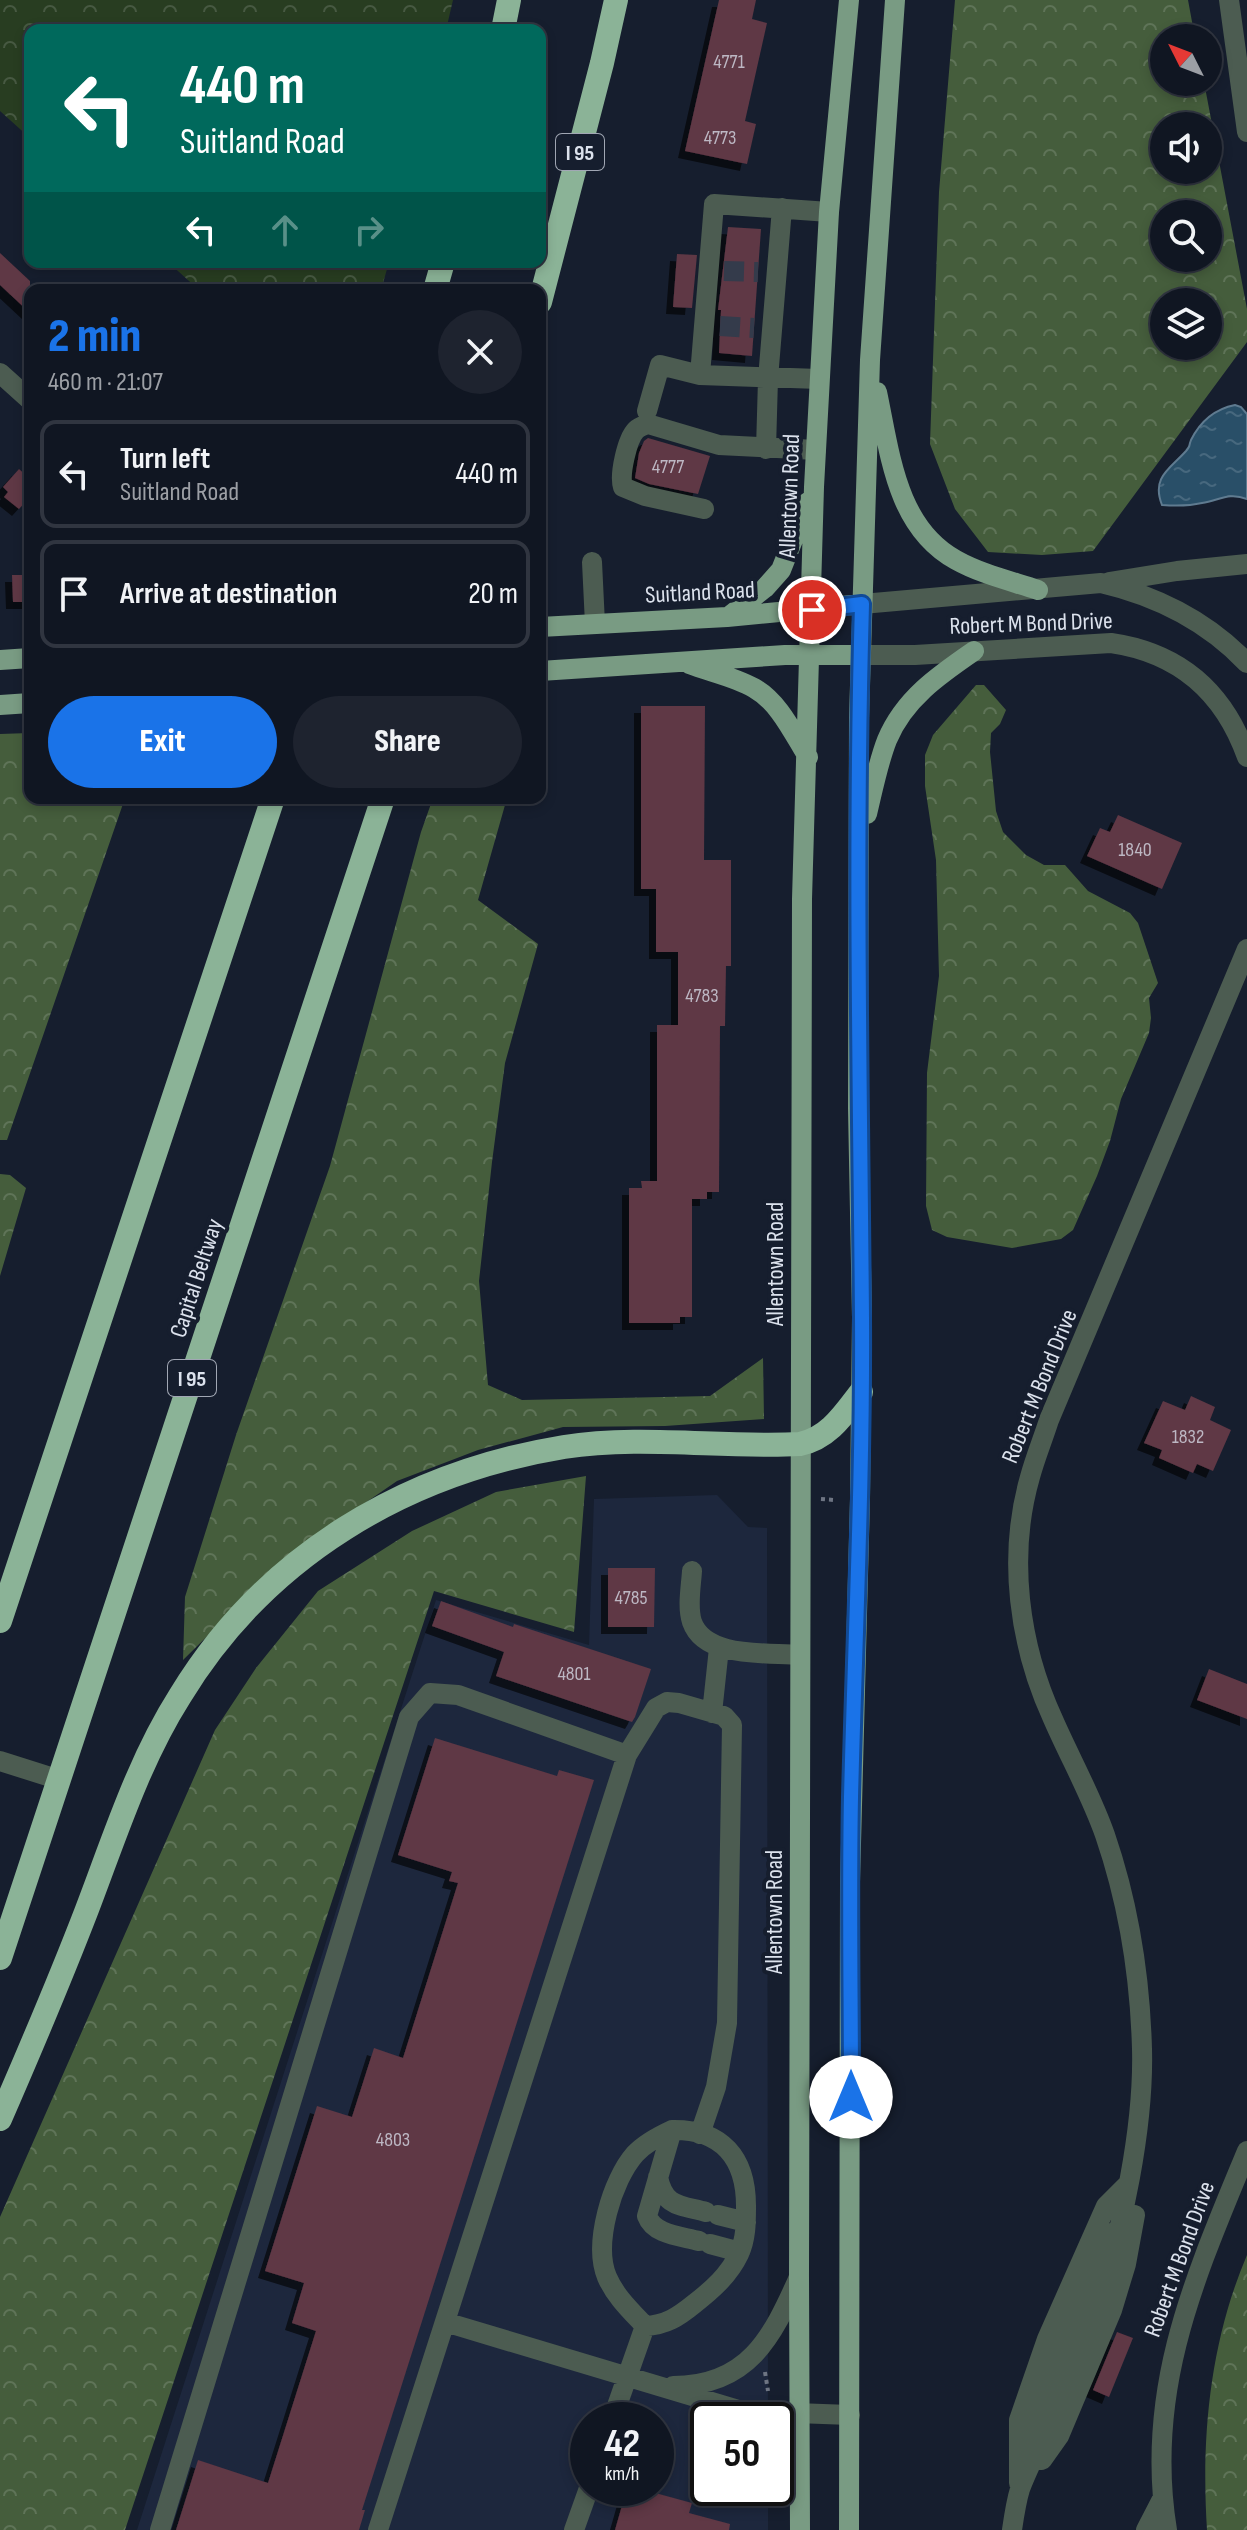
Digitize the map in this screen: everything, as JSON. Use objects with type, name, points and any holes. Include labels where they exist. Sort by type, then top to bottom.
[{"type":"highway","points":[[504,24],[509,0]]},
{"type":"highway","name":"I 95","points":[[545,284],[616,0]]},
{"type":"highway","points":[[0,1621],[271,804]]},
{"type":"highway","name":"Capital Beltway","points":[[0,1958],[381,804]]},
{"type":"highway","points":[[0,2119],[112,1841],[160,1731],[179,1696],[204,1661],[238,1618],[282,1574],[333,1535],[394,1500],[461,1471],[536,1452],[600,1443],[800,1444],[823,1435],[843,1416],[861,1392]]},
{"type":"main road","name":"Allentown Road","points":[[800,2530],[802,899],[819,379],[829,212],[849,0]]},
{"type":"main road","points":[[849,2530],[851,1827],[861,1392],[858,1108],[861,655],[870,360],[895,0]]},
{"type":"main road","points":[[870,360],[895,473],[916,524],[927,538],[953,558],[1038,590]]},
{"type":"main road","points":[[727,617],[765,588],[781,570],[814,487]]},
{"type":"main road","name":"Suitland Road","points":[[546,627],[727,617],[862,604]]},
{"type":"main road","points":[[859,845],[881,758],[899,717],[930,683],[974,651]]},
{"type":"main road","points":[[546,671],[810,655],[861,655]]},
{"type":"main road","points":[[0,660],[24,658]]},
{"type":"main road","points":[[682,662],[743,683],[767,697],[808,757]]},
{"type":"main road","points":[[0,705],[24,703]]},
{"type":"street","points":[[1229,0],[1247,132]]},
{"type":"street","points":[[700,375],[712,325],[716,271],[714,204],[829,212]]},
{"type":"street","points":[[762,449],[768,379],[763,329],[767,273],[782,208]]},
{"type":"street","points":[[647,411],[660,365],[700,375],[819,379]]},
{"type":"street","points":[[0,373],[24,395]]},
{"type":"street","points":[[704,509],[645,496],[623,487],[620,480],[623,464],[634,433],[640,427],[648,424],[719,445],[816,450]]},
{"type":"street","points":[[592,562],[595,624]]},
{"type":"street","points":[[1101,583],[1247,564]]},
{"type":"street","name":"Robert M Bond Drive","points":[[862,604],[1101,583],[1139,594],[1195,620],[1221,637],[1247,663]]},
{"type":"street","name":"Robert M Bond Drive","points":[[861,655],[915,655],[1111,643],[1140,647],[1170,660],[1214,696],[1247,757]]},
{"type":"street","name":"Robert M Bond Drive","points":[[1019,2491],[1111,2261],[1135,2145],[1142,2052],[1133,1942],[1127,1908],[1090,1795],[1052,1719],[1031,1660],[1023,1621],[1018,1556],[1029,1478],[1049,1420],[1247,949]]},
{"type":"street","points":[[692,1571],[690,1613],[698,1633],[726,1650],[800,1655]]},
{"type":"street","points":[[712,1713],[719,1648]]},
{"type":"street","points":[[160,2530],[409,1717],[430,1693],[458,1695],[627,1755]]},
{"type":"street","points":[[378,2530],[627,1755],[656,1708],[667,1702],[724,1716],[732,1725],[727,2023],[716,2087],[700,2134]]},
{"type":"street","points":[[0,1761],[60,1780]]},
{"type":"street","points":[[672,2130],[648,2208],[649,2222],[659,2230],[740,2252]]},
{"type":"street","points":[[672,2130],[686,2130],[717,2141],[740,2165],[746,2184],[746,2222],[740,2252],[719,2282],[677,2318],[660,2325],[645,2326],[614,2290],[605,2273],[602,2245],[607,2216],[624,2167],[638,2150],[672,2130]]},
{"type":"street","name":"Robert M Bond Drive","points":[[1167,2530],[1162,2499],[1162,2434],[1175,2343],[1188,2299],[1247,2151]]},
{"type":"street","points":[[658,2177],[661,2194],[668,2200],[746,2222]]},
{"type":"street","name":"Robert M Bond Drive","points":[[1012,2530],[1019,2491],[1019,2420],[1047,2339],[1106,2206],[1127,2185]]},
{"type":"street","points":[[656,2386],[702,2384],[744,2364],[769,2338],[799,2277]]},
{"type":"street","points":[[445,2322],[742,2411],[850,2415]]},
{"type":"street","points":[[618,2402],[645,2326]]},
{"type":"street","points":[[1146,2530],[1162,2499]]},
{"type":"street","points":[[574,2530],[583,2506]]},
{"type":"path","points":[[818,1499],[834,1500]]},
{"type":"shaded area","points":[[717,1495],[748,1527],[767,1528],[768,2402],[690,2402],[690,2506],[768,2506],[768,2530],[137,2530],[436,1600],[589,1645],[594,1499]]},
{"type":"green space","points":[[0,0],[453,0],[447,24],[24,24],[24,133],[0,111]]},
{"type":"green space","points":[[955,0],[1188,0],[1192,24],[1150,24],[1150,96],[1207,96],[1210,112],[1150,112],[1150,184],[1222,184],[1222,177],[1247,309],[1247,342],[1093,551],[1042,555],[988,552],[955,509],[930,444],[939,192]]},
{"type":"green space","points":[[175,268],[387,268],[383,284],[192,284]]},
{"type":"green space","points":[[976,685],[984,685],[1006,710],[1000,724],[991,733],[990,752],[996,811],[1003,832],[1026,855],[1044,865],[1065,865],[1088,891],[1130,913],[1138,923],[1158,983],[1149,998],[1149,1033],[1121,1099],[1097,1176],[1073,1230],[1061,1239],[1012,1248],[947,1237],[932,1230],[926,1206],[927,1073],[939,976],[936,860],[925,786],[925,755],[933,735]]},
{"type":"green space","points":[[24,733],[24,804],[123,804],[7,1140],[0,1140],[0,734]]},
{"type":"green space","points":[[431,804],[505,804],[478,900],[538,944],[505,1063],[492,1162],[479,1281],[488,1385],[522,1400],[710,1396],[763,1358],[764,1419],[665,1426],[563,1427],[478,1450],[397,1481],[291,1554],[183,1660],[185,1597],[236,1435],[330,1166]]},
{"type":"green space","points":[[0,1174],[10,1175],[26,1188],[0,1276]]},
{"type":"green space","points":[[586,1476],[574,1632],[434,1591],[125,2530],[0,2530],[0,2217],[215,1730],[256,1668],[318,1591],[412,1531],[496,1492]]},
{"type":"green space","points":[[1247,2255],[1247,2530],[1207,2530],[1207,2425],[1211,2390],[1224,2321]]},
{"type":"water","points":[[1235,405],[1247,414],[1247,499],[1230,496],[1192,505],[1162,505],[1159,487],[1164,474],[1188,449],[1204,422],[1215,413]]},
{"type":"building","points":[[719,0],[756,0],[752,19],[767,23],[745,121],[756,124],[747,164],[685,151]]},
{"type":"building","points":[[728,227],[761,229],[752,356],[719,353],[721,310],[718,310]]},
{"type":"building","points":[[0,253],[30,281],[30,284],[24,284],[24,307],[0,285]]},
{"type":"building","points":[[677,254],[697,255],[692,308],[673,307]]},
{"type":"building","points":[[648,438],[710,456],[698,494],[635,478],[639,453]]},
{"type":"building","points":[[19,469],[24,474],[24,504],[19,509],[4,497],[8,492],[3,487]]},
{"type":"building","points":[[12,575],[24,575],[24,602],[13,602]]},
{"type":"building","points":[[641,706],[705,706],[704,860],[731,860],[731,966],[726,966],[725,1026],[720,1026],[719,1192],[707,1192],[707,1199],[692,1199],[692,1317],[680,1317],[680,1323],[629,1323],[629,1188],[642,1188],[641,1181],[657,1181],[657,1025],[678,1025],[678,952],[656,952],[656,889],[641,889]]},
{"type":"building","points":[[1118,815],[1182,843],[1162,889],[1087,856],[1100,828],[1110,832]]},
{"type":"building","points":[[1191,1396],[1215,1407],[1210,1420],[1231,1430],[1213,1471],[1197,1464],[1193,1473],[1159,1458],[1162,1450],[1144,1443],[1163,1401],[1185,1410]]},
{"type":"building","points":[[608,1568],[655,1568],[654,1627],[608,1627]]},
{"type":"building","points":[[441,1601],[513,1627],[514,1624],[651,1669],[632,1722],[496,1676],[504,1652],[432,1626]]},
{"type":"building","points":[[1209,1669],[1247,1684],[1247,1719],[1197,1700]]},
{"type":"building","points":[[435,1738],[557,1776],[559,1770],[594,1780],[362,2510],[365,2510],[359,2530],[176,2530],[198,2460],[268,2483],[316,2331],[292,2323],[304,2283],[265,2271],[317,2106],[352,2117],[374,2048],[403,2058],[458,1883],[449,1881],[452,1872],[398,1855]]},
{"type":"building","points":[[1117,2332],[1133,2338],[1109,2397],[1093,2390]]},
{"type":"building","points":[[674,2498],[690,2502],[689,2513],[730,2524],[729,2530],[615,2530],[622,2506],[674,2506]]},
{"type":"tunnel","points":[[724,271],[758,272]]},
{"type":"tunnel","points":[[720,326],[754,328]]},
{"type":"route","points":[[812,610],[862,604],[858,1108],[862,1317],[851,1800],[851,2097]]}]
